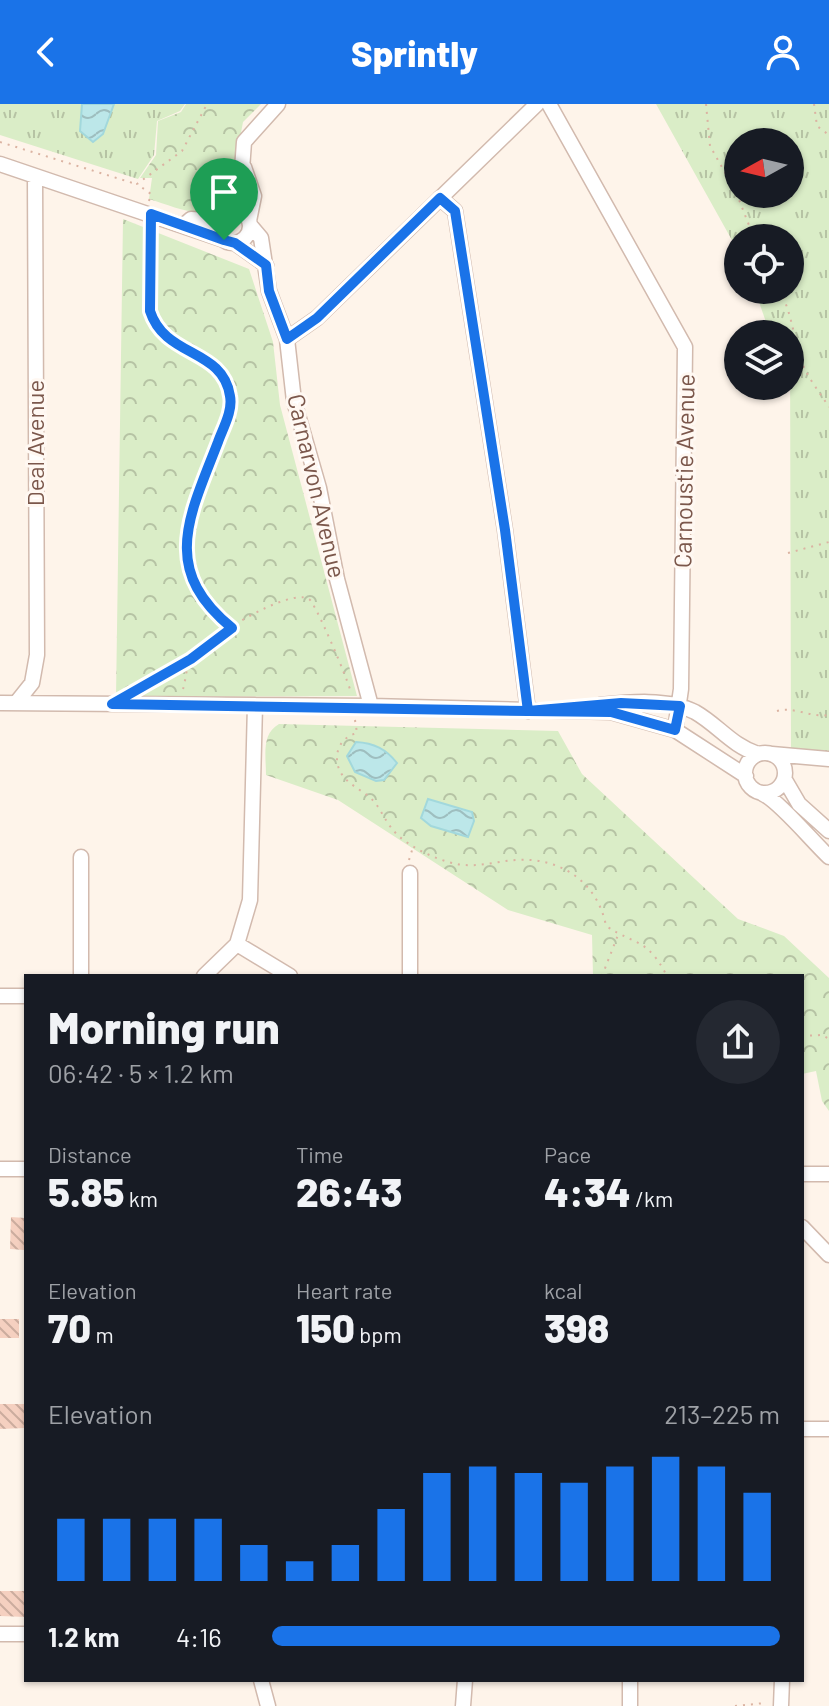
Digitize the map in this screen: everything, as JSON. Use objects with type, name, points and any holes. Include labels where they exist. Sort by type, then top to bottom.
[{"type":"street","name":"Carnarvon Avenue","points":[[278,104],[248,134],[243,150],[244,167],[254,196],[250,223],[261,238],[269,291],[287,339],[294,401],[319,488],[337,579],[371,706]]},
{"type":"street","points":[[287,339],[317,318],[537,104]]},
{"type":"street","name":"Carnoustie Avenue","points":[[549,104],[685,347],[680,706],[675,730]]},
{"type":"street","points":[[0,164],[230,241],[248,235],[250,223],[240,210],[230,209],[217,221],[191,219],[184,225]]},
{"type":"street","name":"Carnarvon Avenue","points":[[230,209],[244,167]]},
{"type":"street","name":"Deal Avenue","points":[[16,703],[32,683],[37,655],[35,176]]},
{"type":"street","points":[[440,198],[455,211],[493,446],[528,711]]},
{"type":"street","points":[[217,221],[217,232],[266,265]]},
{"type":"street","points":[[0,703],[371,706],[611,712],[675,730],[746,776]]},
{"type":"street","points":[[528,711],[621,703],[680,706],[696,713],[732,742],[781,761],[799,804],[829,831]]},
{"type":"street","points":[[206,974],[237,944],[247,914],[252,881],[255,705]]},
{"type":"street","points":[[825,758],[765,754],[747,766],[746,776],[751,787],[779,803],[799,830],[829,857]]},
{"type":"street","points":[[763,794],[775,791],[785,776],[800,763],[825,758]]},
{"type":"street","points":[[81,857],[81,974]]},
{"type":"street","points":[[410,873],[410,974]]},
{"type":"street","points":[[237,944],[287,974]]},
{"type":"street","points":[[0,996],[24,996]]},
{"type":"street","points":[[0,1169],[24,1169]]},
{"type":"street","points":[[804,1174],[829,1174]]},
{"type":"street","points":[[804,1229],[829,1255]]},
{"type":"street","points":[[804,1429],[829,1429]]},
{"type":"street","points":[[0,1634],[24,1634]]},
{"type":"street","points":[[262,1682],[268,1706]]},
{"type":"street","points":[[463,1706],[465,1682]]},
{"type":"street","points":[[630,1682],[630,1706]]},
{"type":"street","points":[[781,1704],[782,1682]]},
{"type":"path","points":[[137,184],[170,163],[190,141],[207,104]]},
{"type":"path","points":[[706,104],[710,146],[736,192],[749,224]]},
{"type":"path","points":[[814,104],[817,126],[829,135]]},
{"type":"path","points":[[0,142],[137,184],[151,194],[150,311],[155,325],[170,342],[200,356],[217,370],[230,395],[231,406],[190,513],[187,566],[191,581],[206,604],[232,628]]},
{"type":"path","points":[[784,304],[795,331],[798,354],[815,390],[829,407]]},
{"type":"path","points":[[788,553],[829,542]]},
{"type":"path","points":[[112,704],[191,659],[270,604],[301,596],[318,607],[332,652],[348,681],[357,733],[348,735],[339,748],[337,755],[343,777],[375,801],[395,833],[453,864],[470,866],[542,860],[562,866],[593,893],[603,909],[606,926],[618,934],[635,938],[656,955],[666,974]]},
{"type":"path","points":[[179,706],[191,659]]},
{"type":"path","points":[[777,711],[786,708],[799,714],[829,715]]},
{"type":"path","points":[[603,974],[618,934]]},
{"type":"path","points":[[804,1036],[822,1035],[829,1039]]},
{"type":"path","points":[[735,1706],[781,1704]]},
{"type":"green space","points":[[0,104],[185,104],[180,111],[157,121],[154,155],[138,179],[0,135]]},
{"type":"green space","points":[[186,104],[261,104],[243,122],[228,202],[209,211],[179,209],[149,199],[152,178],[140,178],[156,155],[158,121],[181,112]]},
{"type":"green space","points":[[656,104],[829,104],[829,759],[791,754],[790,400],[804,400],[804,320],[765,320],[760,304],[804,304],[804,224],[724,226]]},
{"type":"green space","points":[[123,219],[249,269],[273,342],[280,405],[357,696],[116,697]]},
{"type":"green space","points":[[279,724],[558,731],[582,774],[738,919],[784,936],[829,978],[829,1111],[822,1101],[816,1071],[804,1074],[804,974],[593,974],[592,935],[508,910],[338,800],[266,775],[265,753],[273,728]]},
{"type":"water","points":[[82,104],[114,104],[103,134],[93,142],[80,131]]},
{"type":"water","points":[[356,742],[379,748],[397,763],[384,780],[376,781],[355,772],[347,756]]},
{"type":"water","points":[[428,799],[472,812],[474,821],[468,837],[431,826],[421,818]]},
{"type":"building","points":[[11,1217],[24,1218],[24,1250],[10,1249]]},
{"type":"building","points":[[0,1319],[19,1319],[19,1338],[0,1338]]},
{"type":"building","points":[[0,1404],[24,1404],[24,1428],[0,1429]]},
{"type":"building","points":[[0,1591],[24,1591],[24,1617],[0,1616]]},
{"type":"route","points":[[224,240],[151,214],[150,311],[155,325],[170,342],[200,356],[217,370],[227,383],[230,395],[231,406],[190,513],[186,545],[191,581],[206,604],[232,628],[191,659],[112,704],[528,711],[621,703],[669,704],[680,706],[675,730],[648,719],[611,712],[528,711],[493,446],[455,211],[440,198],[317,318],[287,339],[269,291],[266,265],[235,243],[224,240]]}]
